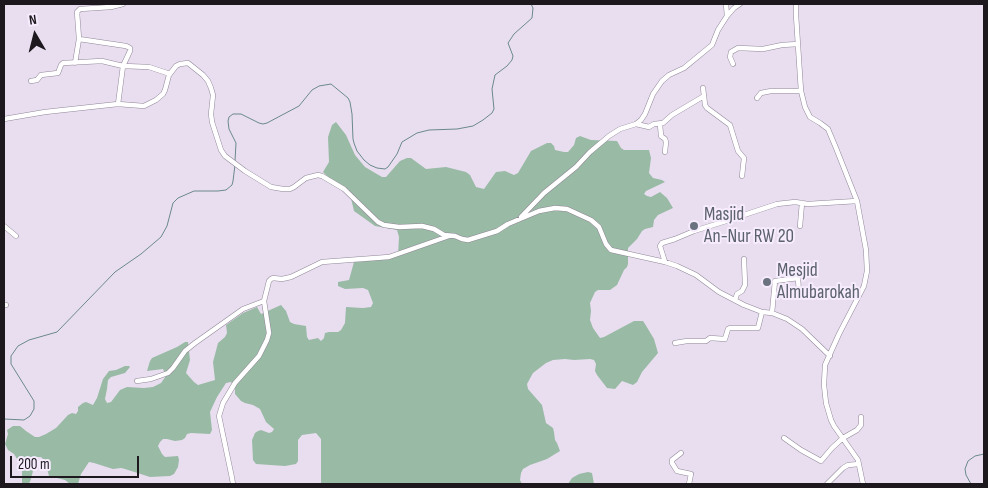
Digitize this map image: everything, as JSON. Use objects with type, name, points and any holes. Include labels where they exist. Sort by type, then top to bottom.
[{"type":"street","points":[[76,63],[79,39],[78,10],[111,8],[123,4]]},
{"type":"street","points":[[726,4],[726,16]]},
{"type":"street","points":[[518,219],[544,193],[609,136],[620,129],[636,124],[643,117],[652,94],[657,88],[669,76],[684,68],[712,45],[726,16],[740,4]]},
{"type":"street","points":[[796,4],[802,91],[805,107],[810,117],[828,129],[857,201],[866,250],[866,281],[825,365],[824,375],[826,403],[834,426],[856,455],[863,484]]},
{"type":"street","points":[[79,39],[128,46],[130,48],[123,66],[118,104]]},
{"type":"street","points":[[733,64],[730,58],[731,52],[738,48],[763,49],[782,44],[798,44]]},
{"type":"street","points":[[31,81],[37,80],[41,75],[58,73],[62,64],[102,61],[123,66],[149,67],[170,74]]},
{"type":"street","points":[[4,119],[44,112],[118,104],[144,106],[163,94],[170,74],[176,66],[188,64],[208,81],[212,95],[211,114],[214,130],[221,150],[244,171],[271,187],[283,190],[290,189],[306,178],[322,176],[344,189],[378,222],[384,225],[422,226],[434,229],[444,236],[468,240],[497,231],[518,219],[540,211],[554,208],[567,209],[591,220],[598,227],[611,250],[677,266],[696,275],[724,295],[744,305],[787,319],[802,329],[830,356]]},
{"type":"street","points":[[703,88],[707,108],[730,124],[738,151],[744,158],[742,176]]},
{"type":"street","points":[[757,98],[761,93],[771,91],[802,91]]},
{"type":"street","points":[[636,124],[649,127],[654,124],[660,124],[704,96]]},
{"type":"street","points":[[660,124],[661,136],[666,140],[665,152]]},
{"type":"street","points":[[665,262],[660,246],[662,243],[777,204],[857,201]]},
{"type":"street","points":[[800,226],[802,202]]},
{"type":"street","points":[[4,226],[16,236]]},
{"type":"street","points":[[233,484],[219,416],[223,403],[235,383],[259,356],[267,340],[264,301],[269,281],[272,278],[282,279],[291,277],[322,262],[389,257],[451,236]]},
{"type":"street","points":[[736,300],[737,294],[745,286],[744,259]]},
{"type":"street","points":[[772,313],[775,281],[798,278],[800,293],[805,296]]},
{"type":"street","points":[[137,381],[168,373],[184,352],[195,342],[243,309],[264,301]]},
{"type":"street","points":[[675,343],[686,340],[706,341],[710,338],[725,339],[730,328],[757,328],[762,312]]},
{"type":"street","points":[[784,438],[821,461],[843,438],[858,430],[861,425],[861,417]]},
{"type":"street","points":[[681,453],[672,460],[672,463],[677,471],[691,474],[688,484]]},
{"type":"street","points":[[827,484],[843,468],[848,465],[859,464]]},
{"type":"green space","points":[[336,122],[346,135],[355,155],[365,167],[382,177],[386,177],[400,161],[411,158],[426,169],[446,167],[466,172],[470,175],[476,187],[484,189],[496,172],[505,171],[514,175],[518,173],[531,151],[547,143],[551,143],[555,150],[568,152],[574,145],[576,138],[580,136],[591,140],[617,141],[624,150],[649,150],[651,158],[649,173],[653,178],[665,182],[646,191],[644,194],[651,197],[660,192],[667,198],[673,208],[658,215],[654,220],[653,227],[642,231],[628,248],[628,264],[617,285],[610,290],[598,290],[595,292],[590,303],[590,320],[600,338],[634,321],[643,321],[654,339],[658,353],[642,372],[637,382],[633,385],[622,381],[615,389],[607,388],[595,371],[596,364],[594,360],[590,359],[553,360],[533,373],[527,384],[528,389],[542,405],[546,423],[553,428],[555,440],[560,451],[547,459],[523,469],[520,480],[522,484],[321,484],[321,439],[316,433],[302,435],[298,440],[298,461],[296,464],[285,466],[256,464],[253,460],[252,440],[255,433],[261,430],[269,433],[274,429],[266,422],[260,409],[241,401],[235,394],[235,388],[231,382],[226,383],[210,412],[212,430],[210,434],[191,433],[187,434],[182,440],[163,439],[160,442],[158,446],[165,457],[178,456],[178,467],[174,474],[170,476],[150,477],[121,468],[113,469],[89,462],[81,474],[78,484],[70,484],[65,480],[49,476],[45,461],[41,457],[37,457],[30,482],[27,484],[22,483],[22,467],[5,444],[8,434],[7,430],[13,426],[20,426],[35,437],[46,434],[56,428],[68,415],[76,414],[78,407],[83,403],[86,402],[93,405],[103,379],[109,371],[125,366],[130,367],[125,373],[111,377],[108,380],[105,399],[107,403],[111,402],[120,390],[127,387],[153,387],[161,383],[166,376],[163,369],[147,371],[150,361],[152,358],[188,342],[190,360],[186,373],[198,385],[215,380],[213,362],[218,343],[227,333],[226,325],[243,313],[257,307],[261,314],[281,305],[286,311],[290,322],[306,326],[309,340],[318,338],[321,341],[325,333],[341,330],[345,323],[346,307],[371,307],[373,303],[368,290],[363,288],[345,289],[338,286],[338,282],[349,280],[354,262],[388,259],[398,256],[399,237],[397,230],[375,226],[354,211],[349,190],[323,172],[329,162],[328,137],[332,125]]},
{"type":"green space","points":[[588,472],[592,473],[594,484],[568,484],[572,478]]},
{"type":"waterway","points":[[235,161],[236,143],[229,129],[229,117],[233,114],[241,114],[259,123],[267,123],[299,106],[312,90],[319,86],[331,84],[348,98],[350,102],[353,139],[357,151],[364,160],[377,168],[385,169],[388,167],[397,154],[402,142],[417,133],[473,126],[492,113],[494,109],[492,89],[495,75],[512,60],[513,56],[508,43],[514,34],[532,18],[533,8],[531,4]]},
{"type":"waterway","points":[[4,419],[24,420],[30,416],[34,409],[34,401],[11,364],[11,356],[18,346],[29,340],[57,332],[115,272],[161,237],[167,226],[173,203],[178,198],[194,191],[226,190],[232,185],[235,165]]},
{"type":"waterway","points":[[971,484],[965,469],[968,461],[975,456],[984,454]]},
{"type":"place","name":"Masjid An-Nur RW 20","points":[[694,226]]},
{"type":"place","name":"Mesjid Almubarokah","points":[[767,282]]}]
